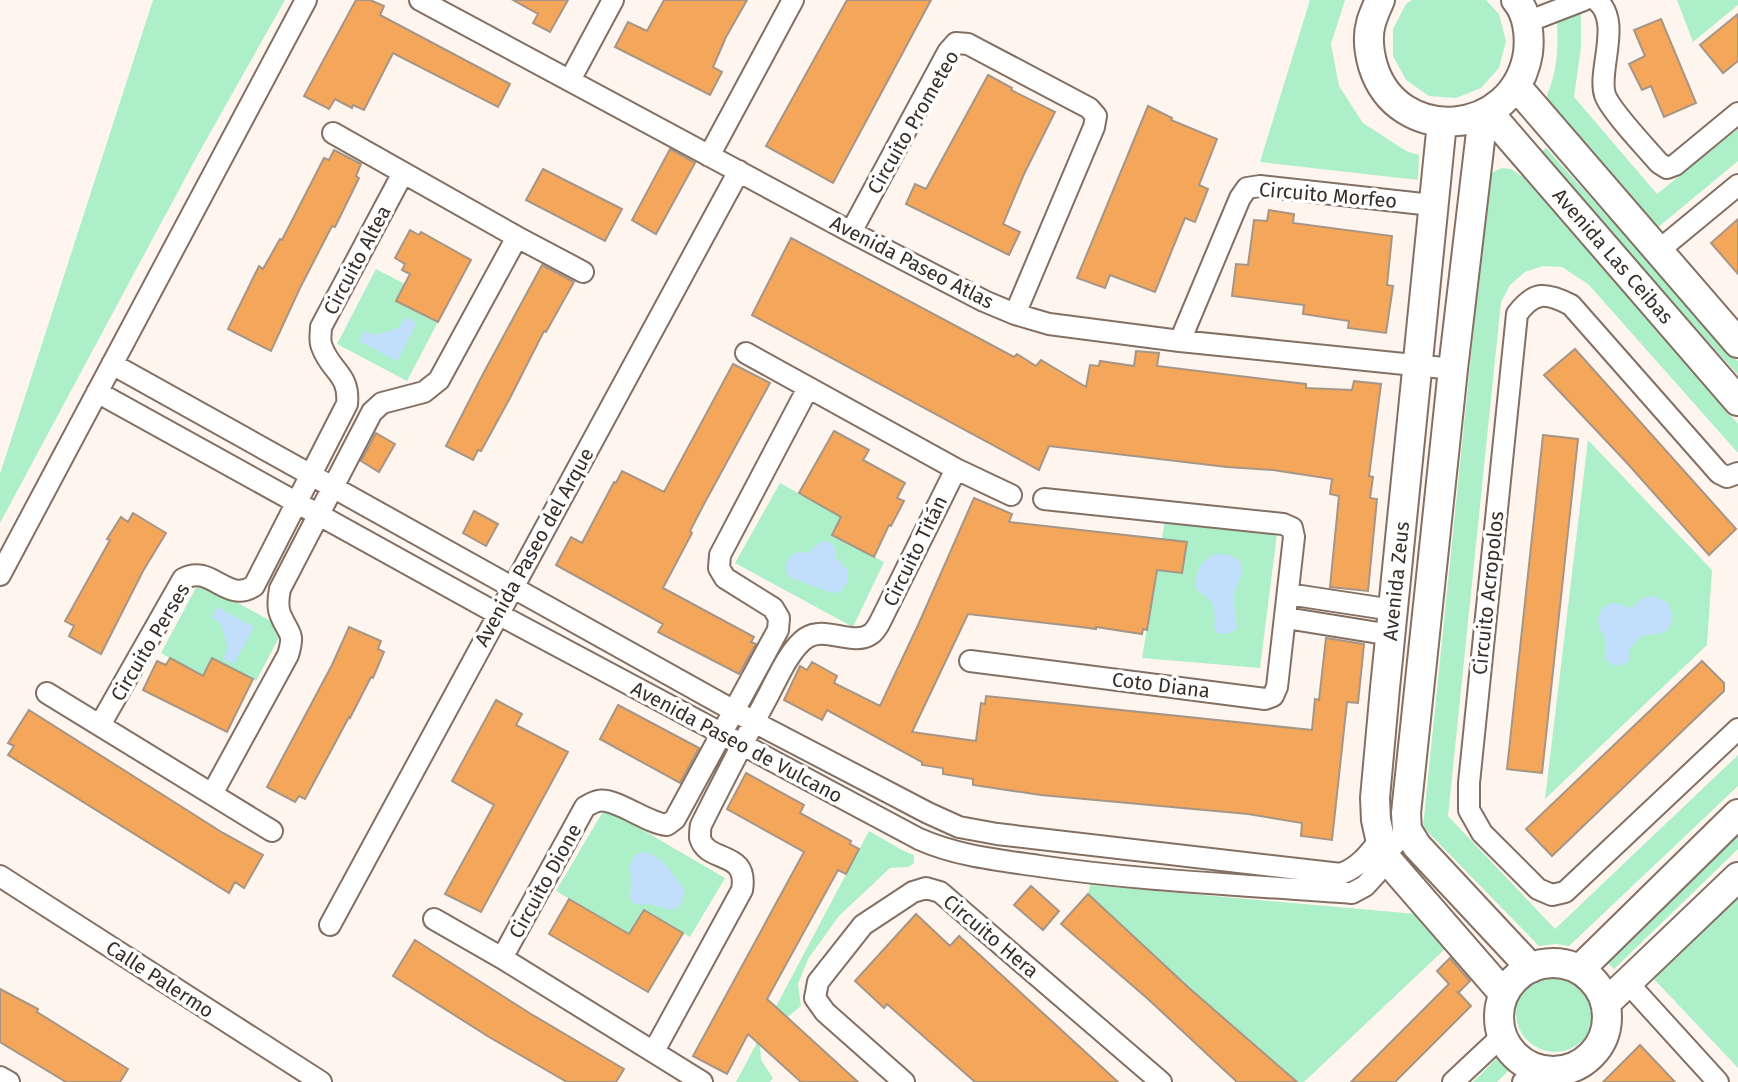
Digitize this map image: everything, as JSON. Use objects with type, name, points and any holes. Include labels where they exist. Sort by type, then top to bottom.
[{"type":"street","points":[[0,575],[306,0]]},
{"type":"street","points":[[570,80],[613,0]]},
{"type":"street","points":[[709,156],[793,0]]},
{"type":"street","points":[[1380,0],[1370,25],[1369,53],[1377,79],[1393,100],[1416,116],[1442,122],[1463,122],[1486,114],[1504,101],[1516,86],[1526,66],[1529,44],[1523,7],[1584,0]]},
{"type":"street","points":[[1596,0],[1603,7],[1607,22],[1609,49],[1604,94],[1659,163],[1667,168],[1675,165],[1738,113]]},
{"type":"street","name":"Avenida Paseo Atlas","points":[[427,2],[851,232],[1015,314],[1049,324],[1180,341],[1453,369]]},
{"type":"street","name":"Circuito Prometeo","points":[[851,232],[948,52],[956,43],[968,44],[1089,108],[1096,116],[1015,314]]},
{"type":"street","name":"Avenida Las Ceibas","points":[[1516,86],[1738,343]]},
{"type":"street","name":"Avenida Zeus","points":[[1407,830],[1406,813],[1453,369],[1486,114]]},
{"type":"street","name":"Avenida Las Ceibas","points":[[1486,114],[1738,401]]},
{"type":"street","name":"Avenida Zeus","points":[[1382,848],[1375,798],[1442,122]]},
{"type":"street","points":[[333,133],[583,272]]},
{"type":"street","name":"Avenida Paseo del Arque","points":[[330,925],[739,171]]},
{"type":"street","name":"Circuito Altea","points":[[311,476],[347,404],[349,392],[346,381],[320,344],[321,327],[403,173]]},
{"type":"street","points":[[1658,251],[1738,185]]},
{"type":"street","name":"Circuito Morfeo","points":[[1180,341],[1240,198],[1247,188],[1260,186],[1432,205]]},
{"type":"street","points":[[212,794],[288,655],[291,632],[280,616],[280,589],[372,412],[382,403],[424,392],[439,380],[517,237]]},
{"type":"street","name":"Circuito Acropolos","points":[[1738,473],[1727,477],[1719,473],[1571,305],[1556,297],[1541,295],[1527,301],[1517,314],[1469,783],[1469,810],[1482,833],[1538,889],[1552,895],[1565,892],[1738,729]]},
{"type":"street","points":[[746,353],[956,469],[1011,495]]},
{"type":"street","name":"Avenida Paseo de Vulcano","points":[[112,364],[733,711],[959,827],[1341,874],[1353,869],[1407,830]]},
{"type":"street","points":[[721,733],[778,630],[779,618],[773,608],[725,578],[719,568],[720,555],[808,388]]},
{"type":"street","name":"Avenida Paseo de Vulcano","points":[[97,392],[498,614],[941,849],[1093,873],[1352,893],[1365,886],[1376,874],[1382,848]]},
{"type":"street","name":"Circuito Titán","points":[[754,722],[785,664],[809,635],[819,633],[860,638],[871,634],[879,624],[956,469]]},
{"type":"street","name":"Circuito Perses","points":[[100,725],[183,579],[192,574],[202,575],[234,591],[245,592],[254,586],[311,476]]},
{"type":"street","name":"Coto Diana","points":[[970,661],[1265,699],[1273,696],[1277,687],[1286,618],[1294,537],[1292,528],[1283,524],[1044,499]]},
{"type":"street","points":[[1288,594],[1392,622]]},
{"type":"street","points":[[1286,618],[1392,622]]},
{"type":"street","points":[[1385,688],[1420,691]]},
{"type":"street","points":[[47,693],[272,831]]},
{"type":"street","points":[[654,1051],[742,890],[744,877],[739,865],[705,847],[700,837],[701,825],[754,722]]},
{"type":"street","name":"Circuito Dione","points":[[502,958],[585,807],[598,801],[610,801],[655,824],[667,825],[675,819],[721,733]]},
{"type":"street","points":[[1580,969],[1738,814]]},
{"type":"street","points":[[1407,830],[1417,846],[1531,968]]},
{"type":"street","points":[[1093,873],[1095,846]]},
{"type":"street","points":[[1382,848],[1504,994]]},
{"type":"street","name":"Calle Palermo","points":[[0,876],[321,1082]]},
{"type":"street","points":[[1606,1003],[1738,877]]},
{"type":"street","name":"Circuito Hera","points":[[904,1082],[825,1012],[815,998],[818,982],[863,925],[913,892],[926,888],[940,892],[1161,1082]]},
{"type":"street","name":"Circuito Dione","points":[[434,919],[702,1082]]},
{"type":"street","points":[[1547,963],[1580,969],[1600,989],[1606,1003],[1607,1022],[1602,1041],[1590,1057],[1574,1067],[1529,1075],[1502,1036],[1499,1015],[1504,994],[1520,974],[1531,968],[1547,963]]},
{"type":"street","points":[[1627,982],[1718,1082]]},
{"type":"street","points":[[1453,1082],[1502,1036]]},
{"type":"street","points":[[0,1077],[9,1082]]},
{"type":"green space","points":[[153,0],[285,0],[196,158],[0,523],[0,474]]},
{"type":"green space","points":[[1310,0],[1345,0],[1331,44],[1339,86],[1363,123],[1406,151],[1419,155],[1418,180],[1260,162]]},
{"type":"green space","points":[[1412,0],[1486,0],[1499,14],[1506,41],[1499,68],[1481,88],[1456,98],[1429,96],[1406,80],[1393,56],[1393,29],[1406,4]]},
{"type":"green space","points":[[1677,0],[1738,0],[1738,5],[1693,42]]},
{"type":"green space","points":[[1581,11],[1581,47],[1574,97],[1657,194],[1738,129],[1738,161],[1656,229],[1546,98],[1556,59],[1557,20]]},
{"type":"green space","points":[[1546,148],[1738,361],[1738,375],[1539,154]]},
{"type":"green space","points":[[1502,168],[1511,169],[1527,180],[1738,424],[1738,453],[1589,285],[1562,267],[1543,266],[1525,272],[1510,285],[1501,302],[1448,816],[1555,929],[1738,755],[1738,786],[1569,946],[1539,946],[1423,827],[1489,180],[1493,172]]},
{"type":"green space","points":[[376,269],[405,284],[397,301],[438,322],[407,381],[337,344]]},
{"type":"green space","points":[[1588,440],[1712,570],[1707,645],[1545,799]]},
{"type":"green space","points":[[780,483],[842,517],[832,535],[884,562],[853,627],[735,563]]},
{"type":"green space","points":[[1165,519],[1277,534],[1260,668],[1142,658]]},
{"type":"green space","points":[[199,582],[284,628],[256,681],[212,658],[199,682],[195,672],[161,653]]},
{"type":"green space","points":[[605,808],[725,878],[690,937],[644,910],[630,934],[556,891]]},
{"type":"green space","points":[[1738,826],[1738,849],[1614,969],[1602,957]]},
{"type":"green space","points":[[869,831],[914,855],[914,863],[908,867],[890,868],[839,916],[808,959],[798,984],[801,1006],[760,1046],[761,1060],[773,1078],[770,1082],[736,1082]]},
{"type":"green space","points":[[1090,885],[1417,914],[1446,948],[1304,1082],[1296,1082],[1088,894]]},
{"type":"green space","points":[[1738,895],[1738,1068],[1652,977]]},
{"type":"green space","points":[[1555,974],[1570,977],[1583,985],[1591,998],[1594,1013],[1591,1028],[1583,1041],[1570,1049],[1555,1052],[1540,1049],[1527,1041],[1519,1028],[1516,1013],[1519,998],[1527,985],[1540,977]]},
{"type":"green space","points":[[1500,1055],[1512,1067],[1497,1082],[1473,1082]]},
{"type":"water","points":[[405,317],[417,323],[397,361],[359,341],[365,331],[375,335],[399,328]]},
{"type":"water","points":[[822,541],[830,542],[835,548],[835,558],[848,572],[848,580],[842,591],[832,593],[789,577],[785,567],[793,554],[808,553]]},
{"type":"water","points":[[1216,554],[1234,557],[1242,566],[1234,594],[1237,628],[1228,634],[1218,633],[1214,627],[1213,605],[1197,591],[1196,585],[1199,568]]},
{"type":"water","points":[[1655,596],[1669,604],[1671,620],[1668,630],[1642,635],[1630,649],[1626,663],[1617,666],[1606,660],[1605,638],[1598,619],[1601,610],[1615,603],[1632,608],[1643,598]]},
{"type":"water","points":[[217,607],[254,627],[234,664],[223,659],[228,648],[221,624],[212,617]]},
{"type":"water","points":[[641,852],[661,860],[685,890],[680,905],[673,910],[633,903],[629,896],[630,866]]},
{"type":"building","points":[[356,0],[370,0],[384,6],[380,15],[510,84],[498,107],[393,53],[364,110],[335,99],[329,109],[304,96]]},
{"type":"building","points":[[513,0],[568,0],[550,32],[533,23],[538,14]]},
{"type":"building","points":[[664,0],[747,0],[713,67],[722,72],[710,95],[615,47],[628,22],[647,31]]},
{"type":"building","points":[[847,0],[931,0],[833,183],[766,146]]},
{"type":"building","points":[[1738,14],[1738,61],[1723,73],[1700,45]]},
{"type":"building","points":[[1661,19],[1696,103],[1664,117],[1651,86],[1642,90],[1629,64],[1645,56],[1634,30]]},
{"type":"building","points":[[988,75],[1055,112],[1003,224],[1020,232],[1009,255],[906,204],[915,184],[926,189]]},
{"type":"building","points":[[1148,106],[1171,120],[1217,139],[1199,185],[1208,189],[1195,222],[1185,218],[1155,292],[1110,275],[1105,288],[1077,278]]},
{"type":"building","points":[[670,149],[695,163],[656,234],[632,220]]},
{"type":"building","points":[[334,150],[361,164],[356,176],[359,178],[300,288],[271,351],[228,329],[259,266],[263,269],[282,240],[324,158],[329,160]]},
{"type":"building","points":[[543,169],[622,209],[605,241],[526,200]]},
{"type":"building","points":[[1269,210],[1294,214],[1293,223],[1392,236],[1387,285],[1393,286],[1386,333],[1348,328],[1349,321],[1303,314],[1304,305],[1232,296],[1236,264],[1248,265],[1254,220],[1267,221]]},
{"type":"building","points":[[1738,219],[1738,274],[1711,243]]},
{"type":"building","points":[[410,230],[419,235],[421,232],[471,260],[438,322],[396,301],[410,274],[402,270],[405,264],[395,258]]},
{"type":"building","points":[[791,238],[1014,357],[1017,354],[1036,366],[1041,360],[1086,387],[1090,365],[1099,366],[1100,361],[1134,366],[1136,351],[1159,353],[1157,366],[1306,384],[1306,388],[1352,390],[1354,381],[1381,384],[1369,476],[1373,477],[1370,498],[1377,499],[1368,591],[1330,587],[1339,496],[1330,494],[1332,479],[1049,446],[1039,470],[752,315]]},
{"type":"building","points":[[542,265],[574,282],[544,331],[481,451],[478,450],[473,460],[446,446]]},
{"type":"building","points":[[1575,349],[1736,529],[1709,555],[1544,375]]},
{"type":"building","points":[[733,364],[770,383],[704,504],[663,588],[754,637],[751,642],[756,644],[739,674],[658,632],[663,624],[556,565],[571,537],[582,543],[622,471],[664,492]]},
{"type":"building","points":[[834,431],[869,450],[863,460],[905,483],[897,498],[904,501],[874,557],[832,535],[841,517],[799,493]]},
{"type":"building","points":[[376,433],[395,444],[379,472],[361,461]]},
{"type":"building","points":[[1543,435],[1578,439],[1542,773],[1507,769]]},
{"type":"building","points":[[974,498],[1012,514],[1009,522],[1187,542],[1182,573],[1157,570],[1147,630],[1143,629],[1142,634],[968,614],[912,732],[976,741],[981,703],[985,704],[986,696],[1312,730],[1315,699],[1319,700],[1326,638],[1364,644],[1358,703],[1347,702],[1332,840],[1301,836],[1302,823],[1248,814],[1041,795],[973,785],[973,779],[943,774],[943,768],[922,765],[922,762],[827,710],[822,720],[784,700],[800,666],[807,670],[812,662],[837,676],[834,683],[880,706]]},
{"type":"building","points":[[474,511],[498,524],[486,546],[463,533]]},
{"type":"building","points":[[133,513],[166,533],[101,654],[69,636],[74,626],[65,621],[110,540],[107,539],[121,517],[128,522]]},
{"type":"building","points":[[349,627],[381,641],[378,649],[384,652],[373,678],[305,799],[299,796],[295,802],[267,787]]},
{"type":"building","points":[[170,658],[203,676],[212,658],[253,679],[227,732],[143,690],[157,661],[166,665]]},
{"type":"building","points":[[1702,661],[1724,683],[1724,691],[1552,856],[1526,829]]},
{"type":"building","points":[[496,700],[522,714],[516,725],[568,752],[481,912],[445,894],[494,805],[452,781]]},
{"type":"building","points":[[618,705],[699,748],[680,783],[600,739]]},
{"type":"building","points":[[29,710],[263,855],[244,888],[235,882],[229,893],[8,755],[14,746],[8,743]]},
{"type":"building","points":[[746,773],[804,805],[800,813],[851,841],[850,844],[859,849],[846,874],[838,870],[767,999],[858,1082],[801,1082],[748,1034],[727,1074],[693,1056],[804,852],[727,809]]},
{"type":"building","points":[[1031,886],[1059,911],[1043,930],[1014,905]]},
{"type":"building","points":[[1088,894],[1297,1082],[1237,1082],[1061,924]]},
{"type":"building","points":[[569,899],[629,934],[644,910],[683,933],[648,992],[549,934]]},
{"type":"building","points":[[916,914],[950,946],[959,936],[1118,1082],[975,1082],[887,1004],[884,1008],[855,981]]},
{"type":"building","points":[[415,940],[624,1069],[616,1082],[567,1082],[393,976]]},
{"type":"building","points":[[1450,958],[1470,981],[1458,993],[1471,1006],[1395,1082],[1351,1082],[1449,984],[1437,971]]},
{"type":"building","points":[[0,989],[38,1009],[37,1012],[128,1069],[120,1082],[66,1082],[0,1042]]},
{"type":"building","points":[[1640,1045],[1675,1082],[1603,1082]]}]
